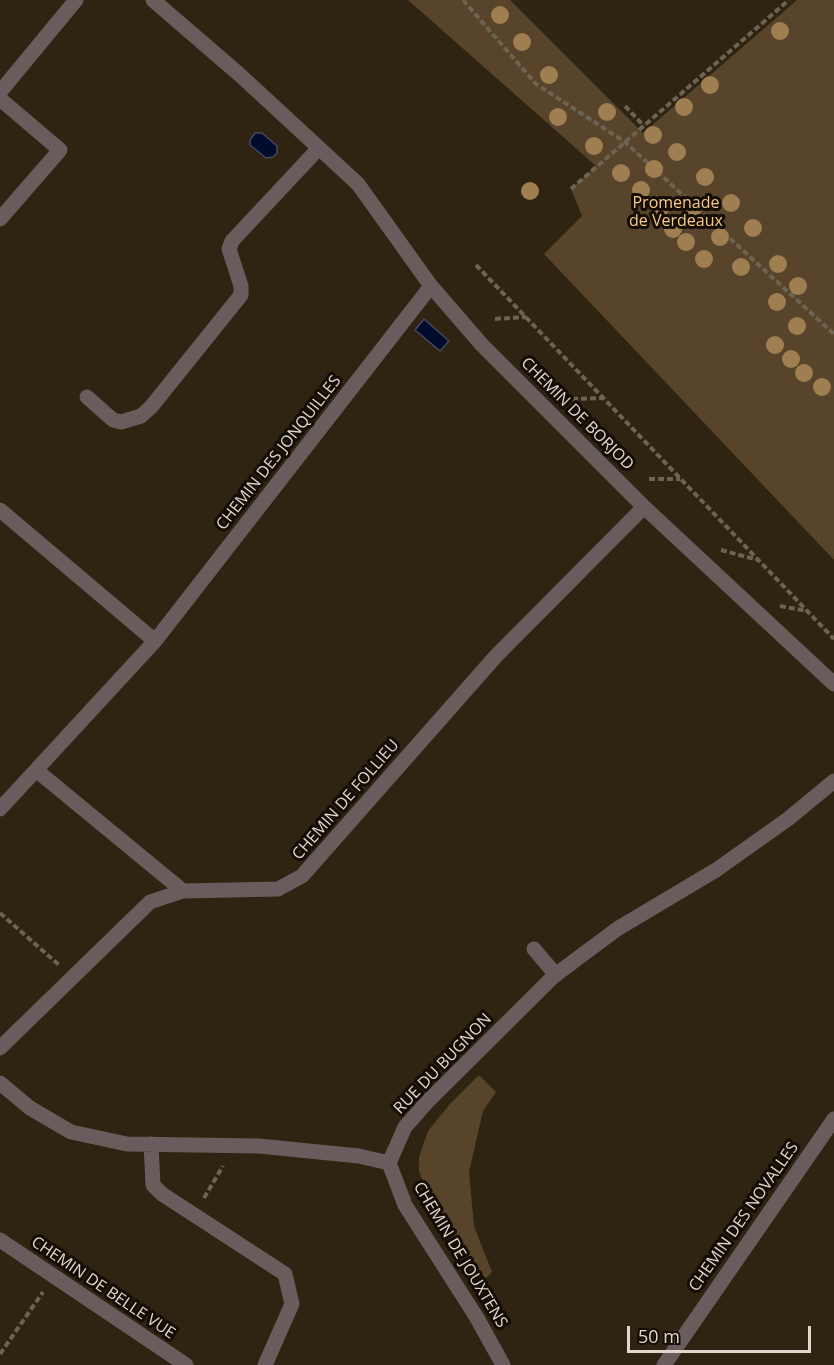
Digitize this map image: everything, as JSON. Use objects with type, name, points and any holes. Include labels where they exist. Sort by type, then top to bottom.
[{"type":"street","points":[[0,92],[76,0]]},
{"type":"street","name":"CHEMIN DE BORJOD","points":[[153,0],[358,184],[431,286],[482,345],[644,507],[834,684]]},
{"type":"street","points":[[0,99],[60,150],[0,219]]},
{"type":"street","points":[[87,397],[113,420],[121,422],[141,416],[151,408],[241,295],[241,286],[229,249],[232,241],[319,148]]},
{"type":"street","name":"CHEMIN DES JONQUILLES","points":[[0,809],[155,641],[431,286]]},
{"type":"street","name":"CHEMIN DE FOLLIEU","points":[[0,1048],[150,902],[183,891],[278,889],[302,876],[496,656],[644,507]]},
{"type":"street","points":[[0,510],[155,641]]},
{"type":"street","points":[[36,770],[183,891]]},
{"type":"street","name":"RUE DU BUGNON","points":[[389,1163],[405,1127],[427,1101],[556,975],[617,929],[716,870],[788,819],[834,781]]},
{"type":"street","points":[[534,949],[556,975]]},
{"type":"street","points":[[0,1083],[30,1108],[71,1132],[127,1144],[259,1146],[359,1156],[389,1163]]},
{"type":"street","name":"CHEMIN DES NOVALLES","points":[[664,1365],[834,1119]]},
{"type":"street","points":[[151,1144],[153,1185],[162,1194],[285,1274],[292,1304],[265,1365]]},
{"type":"street","name":"CHEMIN DE JOUXTENS","points":[[389,1163],[405,1205],[477,1318],[503,1365]]},
{"type":"street","name":"CHEMIN DE BELLE VUE","points":[[0,1240],[186,1365]]},
{"type":"path","points":[[463,0],[536,84],[625,142],[834,334]]},
{"type":"path","points":[[571,189],[789,0]]},
{"type":"path","points":[[625,106],[644,126]]},
{"type":"path","points":[[476,265],[834,639]]},
{"type":"path","points":[[495,319],[526,317]]},
{"type":"path","points":[[572,399],[603,398]]},
{"type":"path","points":[[649,478],[681,479]]},
{"type":"path","points":[[721,550],[759,560]]},
{"type":"path","points":[[780,606],[808,611]]},
{"type":"path","points":[[0,914],[73,977]]},
{"type":"path","points":[[194,1216],[226,1160]]},
{"type":"path","points":[[0,1354],[54,1276]]},
{"type":"green space","name":"Promenade de Verdeaux","points":[[408,0],[510,0],[643,133],[797,0],[834,0],[834,560],[544,254],[582,216],[571,189],[596,166]]},
{"type":"green space","points":[[479,1075],[496,1092],[483,1111],[469,1172],[474,1226],[492,1272],[485,1279],[430,1201],[419,1171],[419,1157],[428,1131],[449,1105]]},
{"type":"water","points":[[255,133],[262,133],[277,146],[277,153],[273,157],[266,158],[250,145],[250,140]]},
{"type":"water","points":[[424,319],[449,341],[440,351],[415,330]]}]
